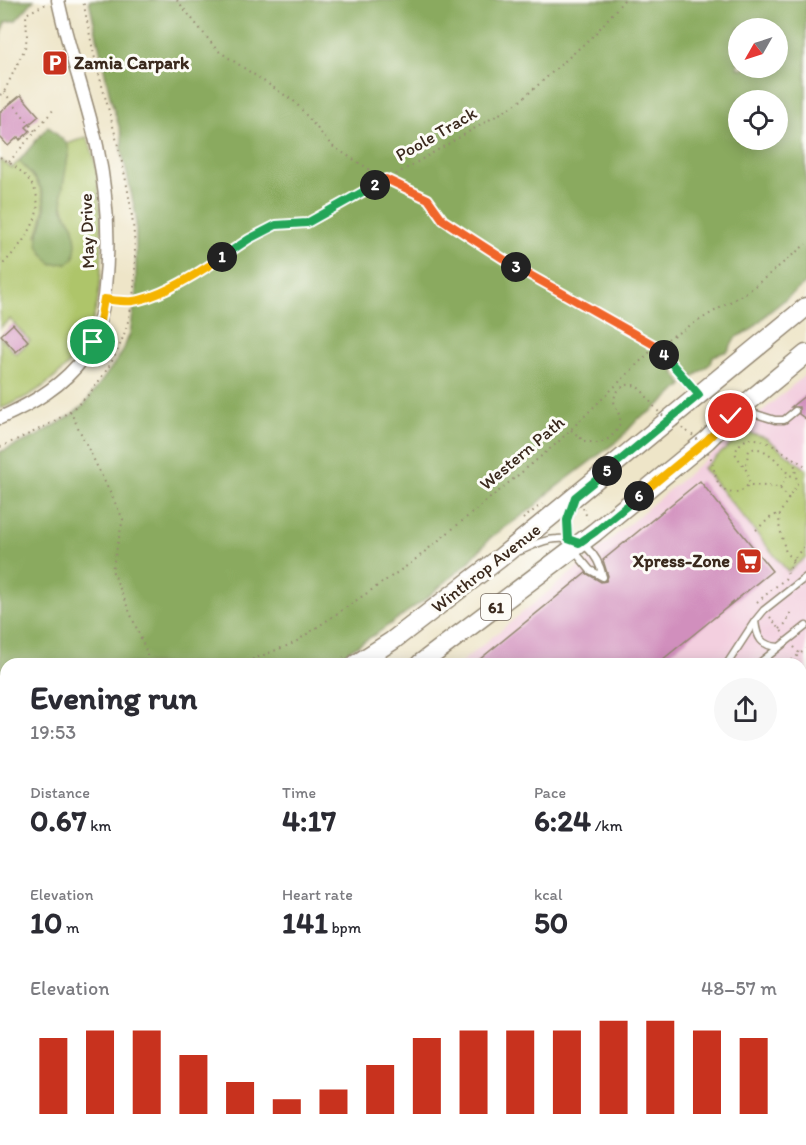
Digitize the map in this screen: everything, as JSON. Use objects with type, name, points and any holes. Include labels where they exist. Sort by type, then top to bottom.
[{"type":"main road","name":"Winthrop Avenue","points":[[365,658],[392,641],[578,501],[699,395],[806,307]]},
{"type":"main road","name":"Winthrop Avenue","points":[[428,658],[707,440],[731,416],[806,354]]},
{"type":"street","name":"May Drive","points":[[0,418],[29,405],[55,387],[73,370],[93,342],[104,299],[108,256],[104,188],[97,147],[58,0]]},
{"type":"lane","points":[[731,416],[756,414],[775,420],[784,420],[795,411]]},
{"type":"lane","points":[[578,501],[567,520],[582,539]]},
{"type":"lane","points":[[500,558],[549,540],[582,539]]},
{"type":"lane","points":[[731,658],[754,621],[764,610],[806,577]]},
{"type":"lane","points":[[754,621],[760,642],[780,647]]},
{"type":"lane","points":[[766,658],[805,629]]},
{"type":"path","points":[[0,95],[4,92],[25,48],[26,14],[44,4],[58,0]]},
{"type":"path","points":[[177,0],[218,50],[295,102],[332,146],[386,179],[428,199],[443,220],[519,269],[656,346],[699,395]]},
{"type":"path","name":"Poole Track","points":[[104,299],[132,301],[173,286],[276,225],[307,223],[347,202],[518,103],[595,34],[624,0]]},
{"type":"path","points":[[4,92],[35,131]]},
{"type":"path","points":[[9,162],[54,109]]},
{"type":"path","points":[[0,157],[9,162],[28,180],[36,191],[39,204],[28,236],[17,251],[0,267]]},
{"type":"path","name":"Western Path","points":[[256,658],[294,643],[411,563],[571,430],[656,346],[750,290],[806,244]]},
{"type":"path","points":[[571,430],[584,441],[598,443],[609,439],[615,433],[620,417],[614,399],[623,386],[631,384],[638,387],[660,414],[694,435],[710,456],[717,481],[728,492],[736,493],[743,490],[749,483],[750,476],[735,453],[744,440],[755,438],[804,465],[806,463]]},
{"type":"path","points":[[70,411],[123,519],[112,570],[147,653],[147,658]]},
{"type":"path","points":[[746,464],[749,450],[758,449],[779,462],[789,475],[796,477]]},
{"type":"path","points":[[793,560],[786,553],[779,525],[780,513],[797,484],[794,459]]},
{"type":"path","points":[[780,488],[789,475]]},
{"type":"path","points":[[751,485],[780,488],[789,499]]},
{"type":"path","points":[[578,501],[582,539]]},
{"type":"path","points":[[756,530],[771,517],[780,513]]},
{"type":"path","points":[[757,602],[785,579],[793,560],[806,544]]},
{"type":"path","points":[[780,629],[786,623],[792,609]]},
{"type":"shaded area","points":[[806,374],[806,658],[466,658],[564,579]]},
{"type":"green space","points":[[0,0],[34,0],[16,20],[5,22],[0,41]]},
{"type":"green space","points":[[89,0],[806,0],[806,283],[768,313],[751,330],[736,337],[728,351],[713,356],[711,363],[692,378],[680,367],[673,371],[683,385],[652,411],[638,419],[620,439],[551,491],[533,508],[490,538],[469,562],[424,600],[338,658],[0,658],[0,452],[37,436],[69,417],[85,404],[122,353],[130,333],[136,295],[136,215],[122,152],[122,136],[111,100]]},
{"type":"green space","points":[[48,126],[67,144],[69,150],[62,192],[63,209],[74,227],[76,244],[74,258],[68,263],[52,264],[39,247],[38,234],[45,213],[44,197],[36,180],[19,161]]},
{"type":"green space","points":[[87,137],[96,168],[101,223],[102,256],[95,312],[86,336],[73,358],[55,377],[31,394],[0,409],[0,337],[16,354],[30,341],[10,319],[0,328],[0,160],[12,168],[19,161],[39,186],[43,195],[44,213],[37,235],[67,216],[62,192],[69,151],[67,144]]},
{"type":"green space","points":[[749,433],[766,438],[806,469],[806,557],[788,572],[703,468],[740,437]]},
{"type":"building","points":[[21,95],[39,116],[26,127],[30,131],[20,140],[18,137],[8,146],[0,137],[0,112]]},
{"type":"building","points":[[13,324],[28,341],[16,352],[1,335]]},
{"type":"building","points":[[806,395],[806,419],[799,414],[799,407],[791,407]]},
{"type":"building","points":[[700,481],[772,571],[664,658],[481,658],[586,573],[601,582],[606,581],[608,576],[603,560]]},
{"type":"place","name":"Zamia Carpark","points":[[55,63]]},
{"type":"place","name":"Xpress-Zone","points":[[749,561]]},
{"type":"route","points":[[93,342],[104,299],[132,301],[173,286],[276,225],[307,223],[386,179],[428,199],[443,220],[519,269],[656,346],[699,395],[575,497],[567,520],[568,539],[579,543],[595,532],[707,440],[731,416]]}]
